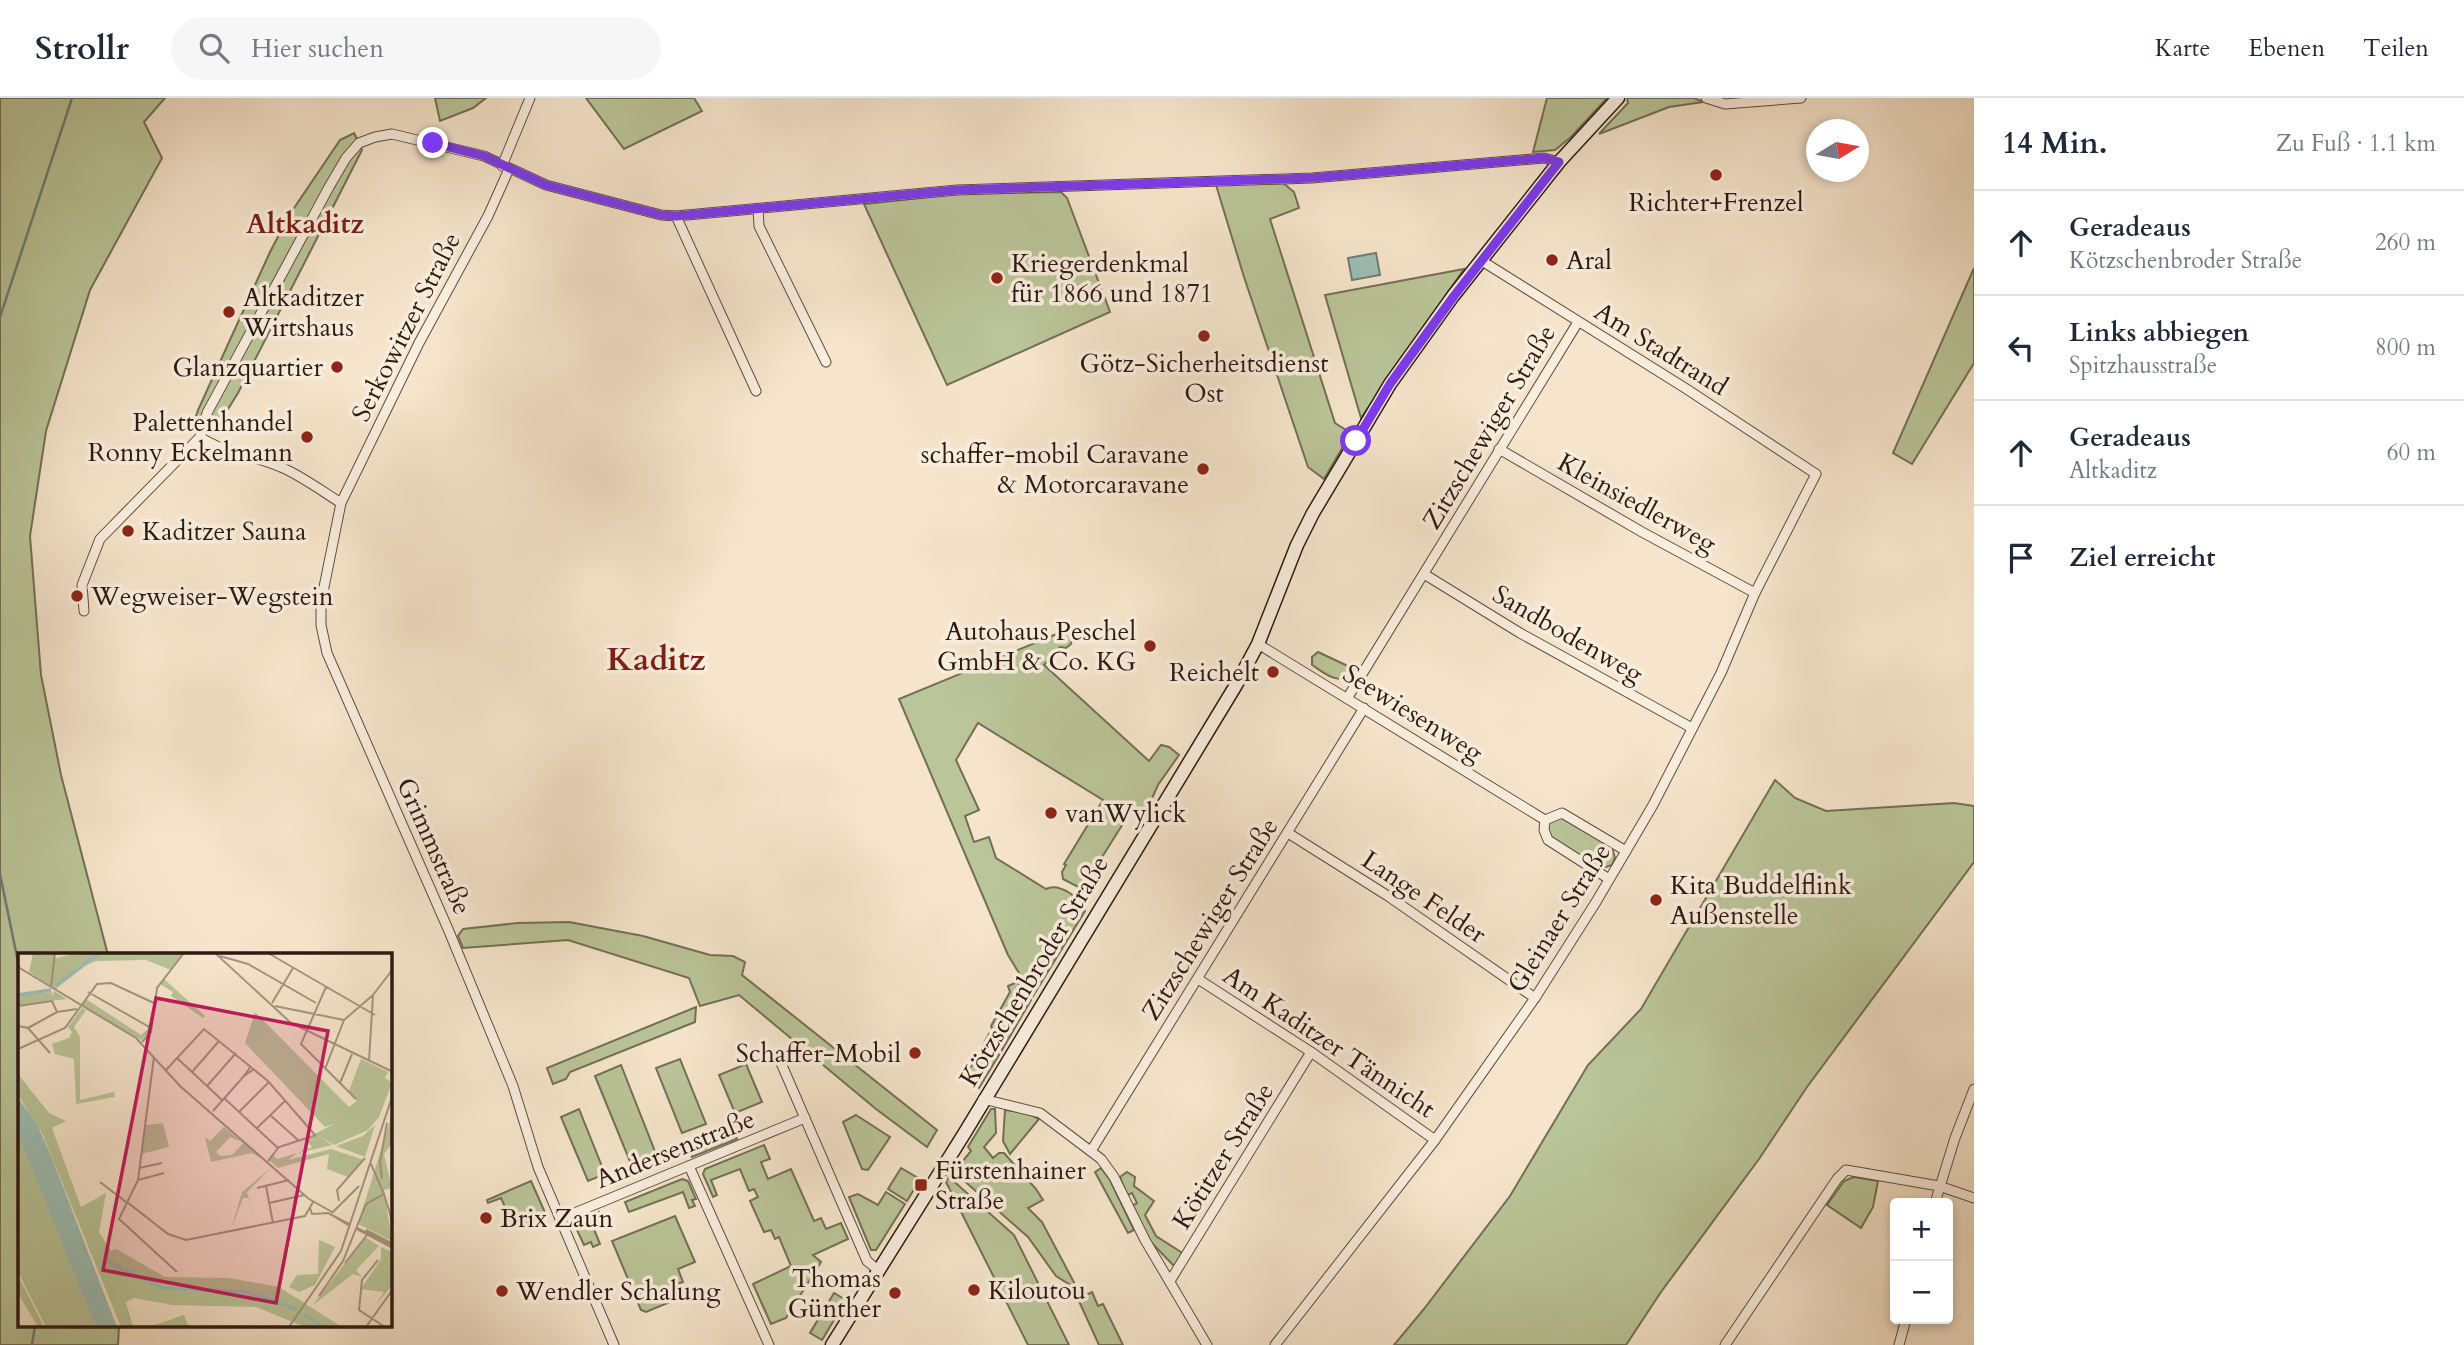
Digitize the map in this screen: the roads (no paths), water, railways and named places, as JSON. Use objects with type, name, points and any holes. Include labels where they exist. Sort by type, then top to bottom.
[{"type":"street","name":"Serkowitzer Straße","points":[[341,503],[419,343],[488,216],[530,98]]},
{"type":"street","name":"Kötzschenbroder Straße","points":[[832,1345],[1236,685],[1258,644],[1297,545],[1313,513],[1390,384],[1454,296],[1559,162],[1618,98]]},
{"type":"street","points":[[1706,98],[1725,104],[1801,98]]},
{"type":"street","points":[[84,611],[82,585],[100,540],[200,437],[207,413],[329,187],[346,158],[359,143],[375,137],[392,134],[484,156],[505,168],[567,192],[661,215],[676,216],[957,190],[1296,179],[1544,158],[1559,162]]},
{"type":"street","points":[[758,209],[760,226],[826,362]]},
{"type":"street","points":[[676,216],[756,391]]},
{"type":"street","name":"Am Stadtrand","points":[[1482,261],[1816,474]]},
{"type":"street","name":"Zitzschewiger Straße","points":[[1348,697],[1578,322]]},
{"type":"street","points":[[200,437],[214,447],[284,468],[341,503]]},
{"type":"street","name":"Kleinsiedlerweg","points":[[1499,449],[1642,532],[1755,593]]},
{"type":"street","name":"Gleinaer Straße","points":[[1275,1345],[1435,1140],[1535,998],[1609,879],[1654,805],[1721,673],[1755,593],[1816,474]]},
{"type":"street","name":"Grimmstraße","points":[[341,503],[321,602],[321,625],[327,653],[441,913],[513,1086],[538,1167],[614,1345]]},
{"type":"street","name":"Sandbodenweg","points":[[1424,574],[1520,633],[1692,728]]},
{"type":"street","name":"Seewiesenweg","points":[[1258,644],[1545,820]]},
{"type":"street","name":"Zitzschewiger Straße","points":[[1091,1151],[1364,708]]},
{"type":"street","name":"Seewiesenweg","points":[[1545,820],[1562,813],[1626,851]]},
{"type":"street","name":"Seewiesenweg","points":[[1545,820],[1544,830],[1548,840],[1609,879]]},
{"type":"street","name":"Lange Felder","points":[[1288,833],[1388,896],[1535,998]]},
{"type":"street","name":"Am Kaditzer Tännicht","points":[[1198,979],[1311,1052],[1435,1140]]},
{"type":"street","name":"Kötitzer Straße","points":[[1170,1281],[1311,1052]]},
{"type":"street","points":[[781,1063],[867,1261],[878,1270]]},
{"type":"street","points":[[1936,1198],[1974,1089]]},
{"type":"street","points":[[983,1099],[1040,1113],[1091,1151],[1114,1177],[1145,1240],[1207,1345]]},
{"type":"street","name":"Andersenstraße","points":[[560,1219],[805,1118]]},
{"type":"street","points":[[689,1166],[769,1345]]},
{"type":"street","points":[[1725,1345],[1837,1179],[1846,1170],[1939,1186],[1974,1198]]},
{"type":"street","points":[[1899,1345],[1905,1324]]},
{"type":"water","points":[[1376,253],[1380,275],[1352,280],[1348,258]]},
{"type":"waterway","points":[[0,317],[72,98]]},
{"type":"waterway","points":[[0,874],[18,962]]},
{"type":"waterway","points":[[32,1345],[35,1328]]},
{"type":"place","name":"Richter+Frenzel","points":[[1716,175]]},
{"type":"place","name":"Aral","points":[[1552,260]]},
{"type":"place","name":"Kriegerdenkmal für 1866 und 1871","points":[[997,278]]},
{"type":"place","name":"Altkaditzer Wirtshaus","points":[[229,312]]},
{"type":"place","name":"Götz-Sicherheitsdienst Ost","points":[[1204,336]]},
{"type":"place","name":"Glanzquartier","points":[[337,367]]},
{"type":"place","name":"Palettenhandel Ronny Eckelmann","points":[[307,437]]},
{"type":"place","name":"schaffer-mobil Caravane & Motorcaravane","points":[[1203,469]]},
{"type":"place","name":"Kaditzer Sauna","points":[[128,531]]},
{"type":"place","name":"Wegweiser-Wegstein","points":[[77,596]]},
{"type":"place","name":"Autohaus Peschel GmbH & Co. KG","points":[[1150,646]]},
{"type":"place","name":"Reichelt","points":[[1273,672]]},
{"type":"place","name":"vanWylick","points":[[1051,813]]},
{"type":"place","name":"Kita Buddelflink Außenstelle","points":[[1656,900]]},
{"type":"place","name":"Schaffer-Mobil","points":[[915,1053]]},
{"type":"place","name":"Fürstenhainer Straße","points":[[921,1185]]},
{"type":"place","name":"Brix Zaun","points":[[486,1218]]},
{"type":"place","name":"Kiloutou","points":[[974,1290]]},
{"type":"place","name":"Wendler Schalung","points":[[502,1291]]},
{"type":"place","name":"Thomas Günther","points":[[895,1293]]},
{"type":"district","name":"Altkaditz","points":[[305,224]]},
{"type":"district","name":"Kaditz","points":[[656,659]]}]
